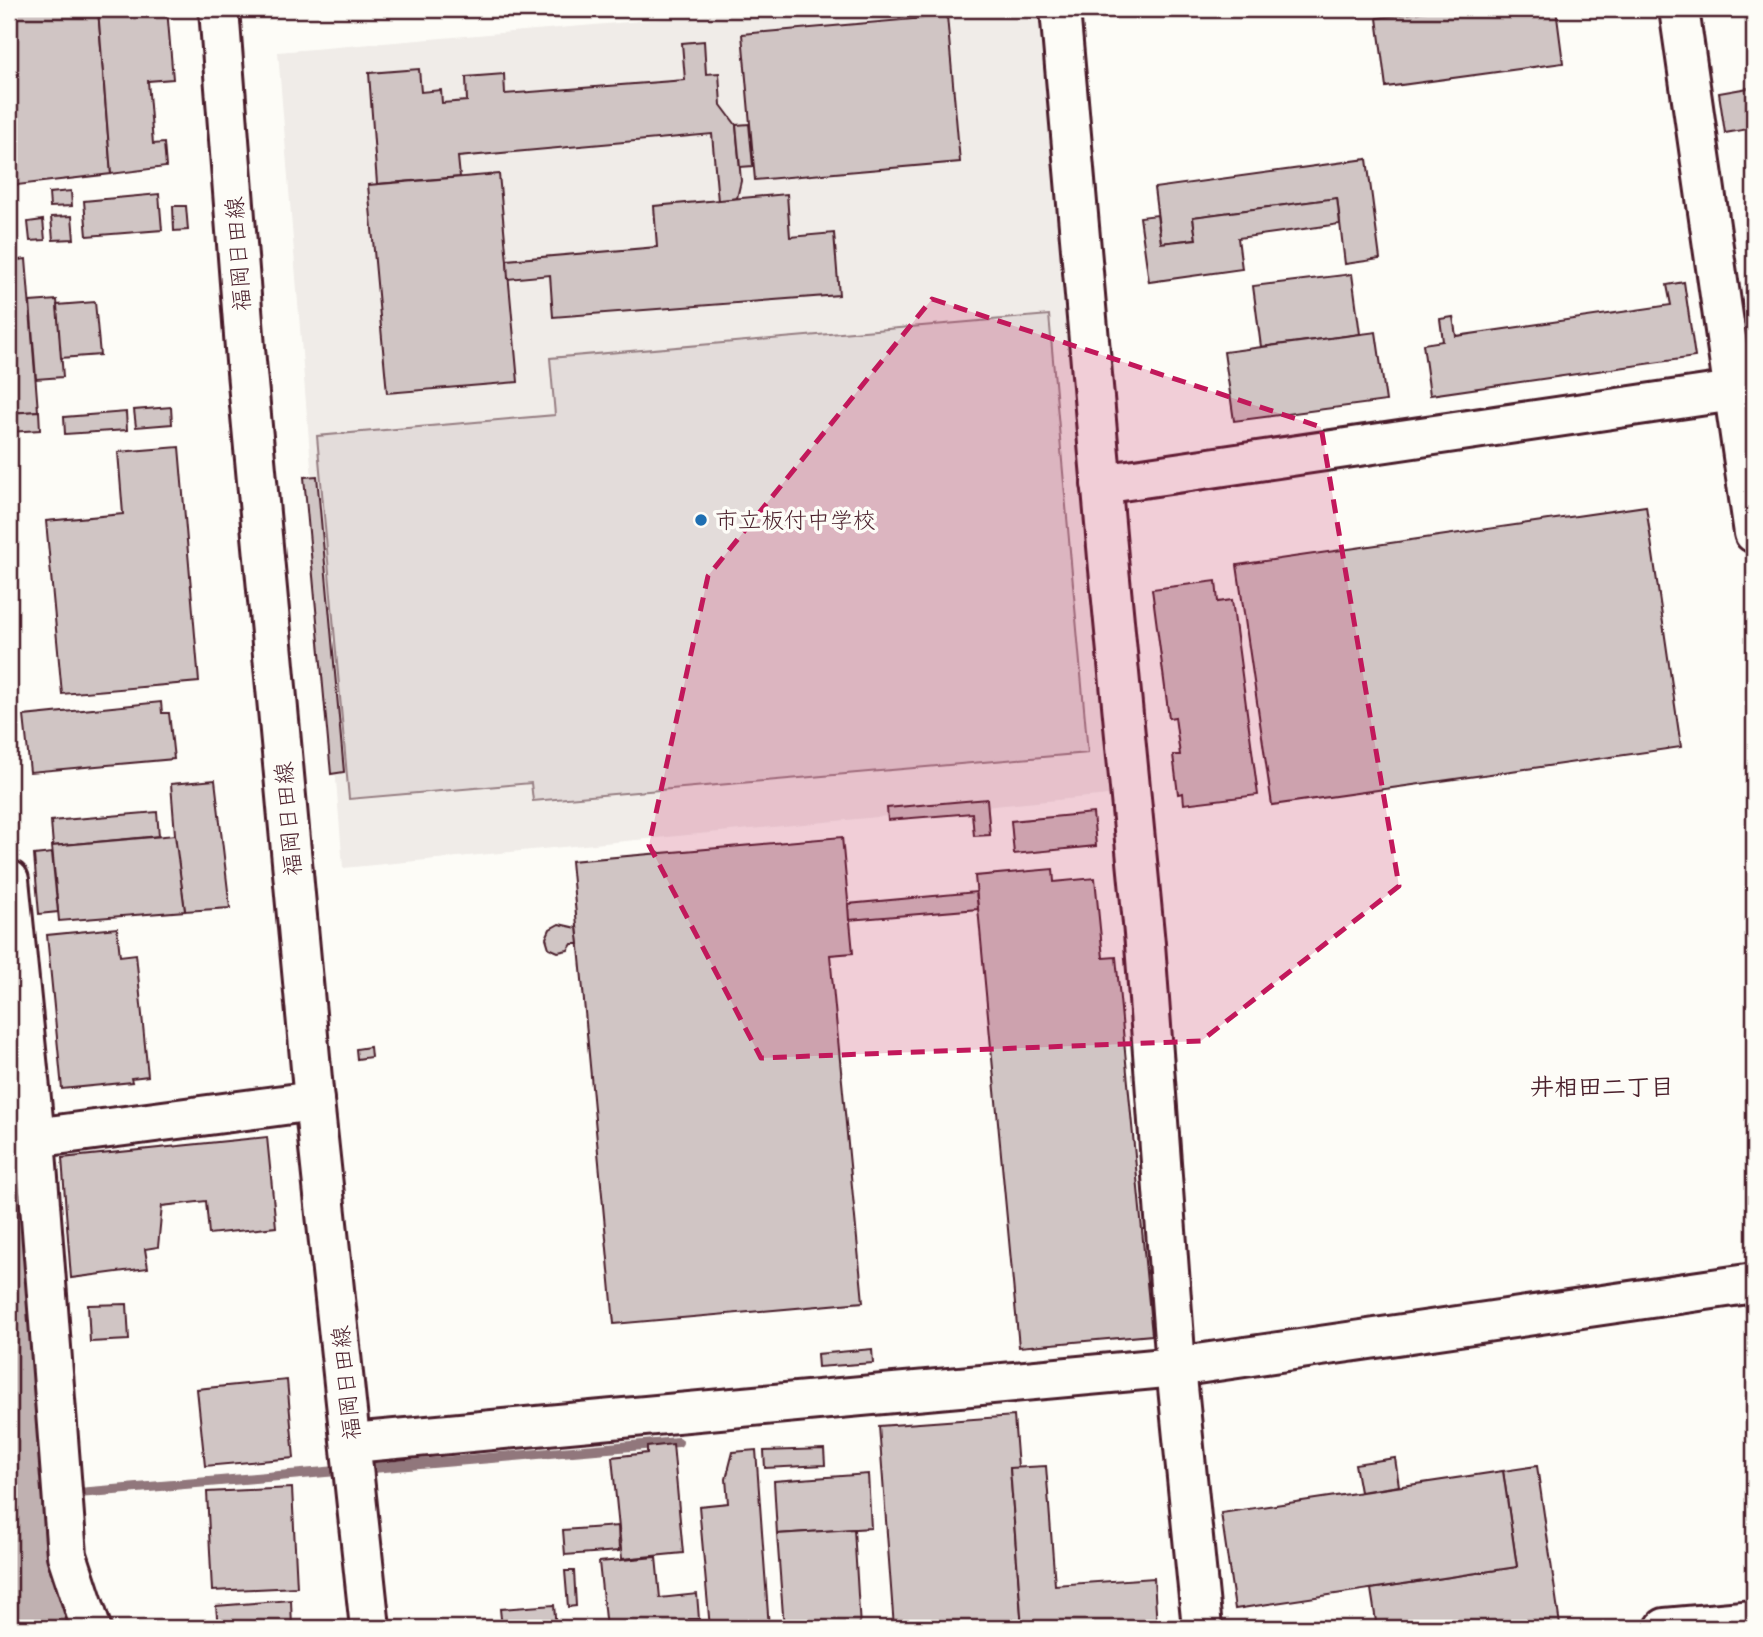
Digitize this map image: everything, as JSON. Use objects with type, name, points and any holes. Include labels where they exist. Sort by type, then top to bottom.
[{"type":"street","name":"福岡日田線","points":[[219,9],[246,361],[314,1101],[370,1628]]},
{"type":"street","points":[[1060,9],[1101,484],[1145,944],[1176,1367],[1202,1628]]},
{"type":"street","points":[[1679,9],[1744,389],[1754,533]]},
{"type":"street","points":[[1101,484],[1744,389]]},
{"type":"street","points":[[9,880],[22,1140],[66,1555],[91,1628]]},
{"type":"street","points":[[22,1140],[314,1101]]},
{"type":"street","points":[[352,1443],[1176,1367],[1754,1283]]},
{"type":"street","points":[[1665,1628],[1754,1620]]},
{"type":"highlighted area","points":[[932,299],[1321,427],[1399,886],[1201,1041],[761,1058],[649,845],[708,576]]},
{"type":"shaded area","name":"市立板付中学校","points":[[780,9],[1044,9],[1109,795],[343,868],[278,52]]},
{"type":"shaded area","points":[[1049,315],[1088,753],[533,801],[531,783],[349,799],[317,436],[555,415],[550,358]]},
{"type":"shaded area","points":[[9,1016],[10,1070],[22,1234],[43,1474],[84,1628],[19,1628],[9,1601]]},
{"type":"building","points":[[9,9],[98,9],[111,174],[9,186]]},
{"type":"building","points":[[98,9],[167,9],[173,79],[148,81],[153,144],[164,143],[166,167],[111,174]]},
{"type":"building","points":[[1442,9],[1556,9],[1563,63],[1386,87],[1377,18]]},
{"type":"building","points":[[947,16],[960,162],[755,180],[742,34]]},
{"type":"building","points":[[704,41],[706,74],[719,73],[721,105],[736,125],[741,181],[737,198],[718,201],[712,134],[458,157],[460,177],[377,184],[369,73],[419,69],[421,92],[441,90],[442,103],[467,101],[466,77],[504,74],[505,94],[685,80],[682,43]]},
{"type":"building","points":[[1754,87],[1754,128],[1725,133],[1719,93]]},
{"type":"building","points":[[749,124],[753,166],[740,167],[736,125]]},
{"type":"building","points":[[1367,159],[1380,259],[1345,264],[1337,198],[1193,217],[1196,239],[1161,243],[1154,188]]},
{"type":"building","points":[[499,174],[518,382],[387,393],[368,185]]},
{"type":"building","points":[[71,191],[72,206],[50,207],[49,193]]},
{"type":"building","points":[[159,194],[162,230],[87,236],[84,201]]},
{"type":"building","points":[[787,194],[790,237],[834,233],[839,295],[553,317],[550,275],[508,279],[507,260],[657,247],[654,206]]},
{"type":"building","points":[[1337,198],[1340,224],[1238,238],[1242,269],[1149,282],[1140,217],[1157,215],[1161,243],[1196,239],[1193,217]]},
{"type":"building","points":[[173,206],[186,206],[188,230],[174,231]]},
{"type":"building","points":[[72,216],[74,239],[53,240],[51,217]]},
{"type":"building","points":[[43,220],[45,240],[30,241],[28,222]]},
{"type":"building","points":[[26,259],[38,411],[9,413],[9,261]]},
{"type":"building","points":[[1352,274],[1360,334],[1261,347],[1253,286]]},
{"type":"building","points":[[1684,282],[1695,357],[1430,395],[1423,344],[1443,341],[1440,319],[1453,317],[1456,336],[1671,305],[1667,285]]},
{"type":"building","points":[[57,300],[63,377],[36,379],[30,302]]},
{"type":"building","points":[[95,302],[100,355],[61,358],[57,305]]},
{"type":"building","points":[[1376,332],[1386,401],[1234,421],[1224,352]]},
{"type":"building","points":[[171,407],[172,424],[136,427],[134,410]]},
{"type":"building","points":[[39,411],[40,430],[9,432],[9,413]]},
{"type":"building","points":[[126,412],[127,430],[65,434],[64,417]]},
{"type":"building","points":[[179,447],[199,682],[62,694],[46,521],[123,514],[118,452]]},
{"type":"building","points":[[317,476],[344,772],[331,774],[304,477]]},
{"type":"building","points":[[1646,506],[1681,747],[1272,805],[1237,565]]},
{"type":"building","points":[[1216,581],[1218,602],[1232,600],[1258,795],[1184,804],[1183,793],[1178,794],[1173,755],[1180,755],[1175,717],[1169,718],[1152,589]]},
{"type":"building","points":[[161,702],[162,713],[169,713],[174,759],[30,772],[24,716]]},
{"type":"building","points":[[215,780],[230,908],[185,911],[171,784]]},
{"type":"building","points":[[987,799],[990,835],[974,836],[972,813],[888,820],[887,808]]},
{"type":"building","points":[[157,812],[159,836],[53,846],[51,821]]},
{"type":"building","points":[[1093,813],[1096,846],[1014,854],[1011,821]]},
{"type":"building","points":[[175,835],[185,911],[59,921],[52,846]]},
{"type":"building","points":[[842,837],[853,953],[830,955],[863,1302],[614,1324],[571,861]]},
{"type":"building","points":[[52,853],[58,912],[39,914],[34,855]]},
{"type":"building","points":[[1053,869],[1054,882],[1095,878],[1103,958],[1116,957],[1152,1335],[1019,1347],[975,876]]},
{"type":"building","points":[[976,892],[978,909],[849,920],[848,904]]},
{"type":"building","points":[[559,924],[577,928],[579,944],[572,944],[568,950],[558,952],[549,948],[546,938],[550,929]]},
{"type":"building","points":[[117,928],[120,956],[136,954],[148,1076],[131,1078],[132,1082],[62,1089],[47,935]]},
{"type":"building","points":[[370,1047],[371,1057],[357,1059],[356,1049]]},
{"type":"building","points":[[267,1137],[276,1227],[209,1234],[206,1201],[162,1206],[158,1247],[145,1249],[148,1268],[71,1278],[62,1158]]},
{"type":"building","points":[[127,1304],[129,1340],[90,1342],[88,1305]]},
{"type":"building","points":[[872,1349],[873,1363],[818,1367],[817,1354]]},
{"type":"building","points":[[287,1380],[294,1458],[205,1466],[197,1389]]},
{"type":"building","points":[[1014,1416],[1018,1468],[1010,1468],[1022,1628],[894,1628],[879,1426]]},
{"type":"building","points":[[673,1444],[683,1553],[622,1559],[612,1457],[647,1453],[647,1447]]},
{"type":"building","points":[[824,1449],[825,1465],[765,1468],[764,1451]]},
{"type":"building","points":[[756,1450],[769,1628],[710,1628],[699,1506],[728,1503],[726,1479],[733,1452]]},
{"type":"building","points":[[1395,1458],[1399,1486],[1360,1492],[1355,1464]]},
{"type":"building","points":[[1046,1466],[1055,1585],[1154,1578],[1157,1628],[1022,1628],[1010,1468]]},
{"type":"building","points":[[1537,1466],[1560,1625],[1526,1628],[1377,1628],[1371,1589],[1517,1567],[1503,1471]]},
{"type":"building","points":[[1503,1471],[1517,1567],[1235,1609],[1221,1513]]},
{"type":"building","points":[[868,1474],[871,1528],[777,1534],[774,1481]]},
{"type":"building","points":[[292,1488],[297,1587],[212,1591],[207,1492]]},
{"type":"building","points":[[618,1526],[619,1551],[565,1555],[563,1530]]},
{"type":"building","points":[[854,1529],[860,1628],[784,1628],[777,1534]]},
{"type":"building","points":[[656,1557],[660,1598],[697,1594],[699,1619],[689,1619],[690,1628],[606,1628],[599,1562]]},
{"type":"building","points":[[565,1571],[574,1571],[576,1606],[568,1607]]},
{"type":"building","points":[[291,1600],[292,1628],[218,1628],[216,1606]]},
{"type":"building","points":[[554,1605],[556,1628],[502,1628],[500,1609]]},
{"type":"waterway","points":[[67,1494],[678,1442]]},
{"type":"place","name":"市立板付中学校","points":[[701,520]]},
{"type":"district","name":"井相田二丁目","points":[[1602,1087]]}]
